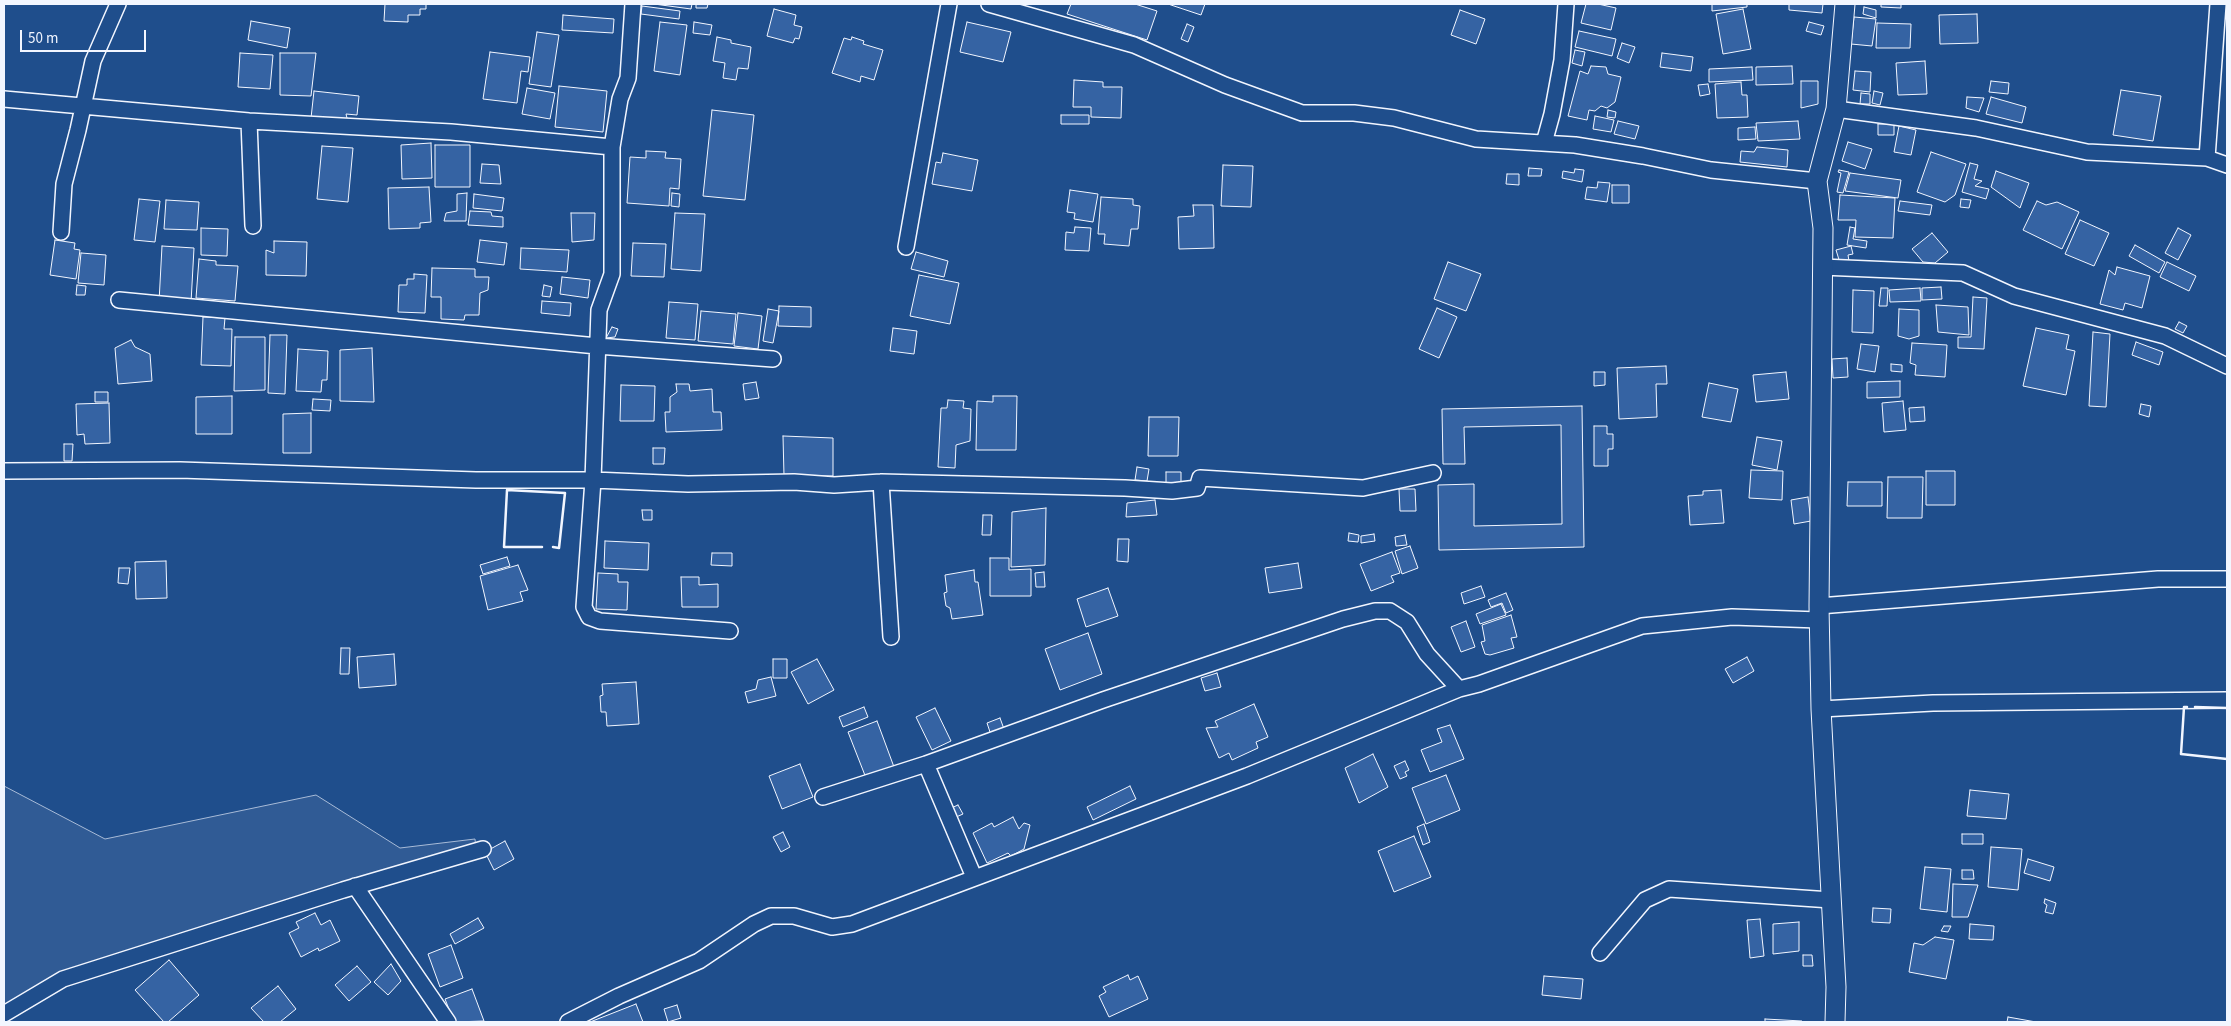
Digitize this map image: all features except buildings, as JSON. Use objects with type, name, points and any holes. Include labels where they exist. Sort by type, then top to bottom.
[{"type":"street","points":[[61,232],[64,184],[93,61],[118,4]]},
{"type":"street","points":[[633,4],[628,78],[620,99],[612,147],[612,274],[599,310],[593,480],[584,607],[589,617],[600,621],[730,631]]},
{"type":"street","points":[[906,247],[949,4]]},
{"type":"street","points":[[989,4],[1134,45],[1225,85],[1302,113],[1354,113],[1394,118],[1476,139],[1575,145],[1711,170],[1817,181]]},
{"type":"street","points":[[1544,143],[1552,114],[1562,60],[1566,4]]},
{"type":"street","points":[[1835,1022],[1836,987],[1821,709],[1819,613],[1823,228],[1817,181],[1836,110],[1845,4]]},
{"type":"street","points":[[2207,158],[2222,37],[2218,4]]},
{"type":"street","points":[[4,99],[248,121],[451,132],[612,147]]},
{"type":"street","points":[[1836,110],[1976,128],[2087,152],[2207,158],[2227,165]]},
{"type":"street","points":[[248,121],[254,226]]},
{"type":"street","points":[[1822,267],[1963,273],[2014,296],[2165,336],[2227,366]]},
{"type":"street","points":[[119,300],[597,346],[773,359]]},
{"type":"street","points":[[4,471],[180,470],[476,480],[593,480],[688,484],[794,482],[834,485],[882,482],[1125,488],[1172,491],[1198,488],[1200,478],[1363,488],[1433,473]]},
{"type":"street","points":[[882,482],[891,637]]},
{"type":"street","points":[[568,1022],[619,996],[699,961],[754,924],[771,916],[794,916],[832,927],[852,924],[1247,776],[1459,689],[1479,684],[1642,626],[1732,617],[1819,613],[2158,579],[2227,579]]},
{"type":"street","points":[[823,798],[926,764],[1103,700],[1343,619],[1375,611],[1390,611],[1407,622],[1427,654],[1459,689]]},
{"type":"street","points":[[1821,709],[1933,703],[2227,700]]},
{"type":"street","points":[[926,764],[974,877]]},
{"type":"street","points":[[4,1014],[63,979],[355,886],[483,849]]},
{"type":"street","points":[[355,886],[448,1022]]},
{"type":"street","points":[[1600,953],[1645,900],[1669,888],[1831,900]]},
{"type":"shaded area","points":[[4,786],[105,839],[316,795],[400,848],[475,839],[476,851],[63,979],[4,1014]]},
{"type":"wall","points":[[542,547],[504,547],[507,490],[565,493],[559,548],[553,547]]},
{"type":"wall","points":[[2187,707],[2184,707],[2181,754],[2227,759]]},
{"type":"wall","points":[[2195,707],[2227,708]]}]
